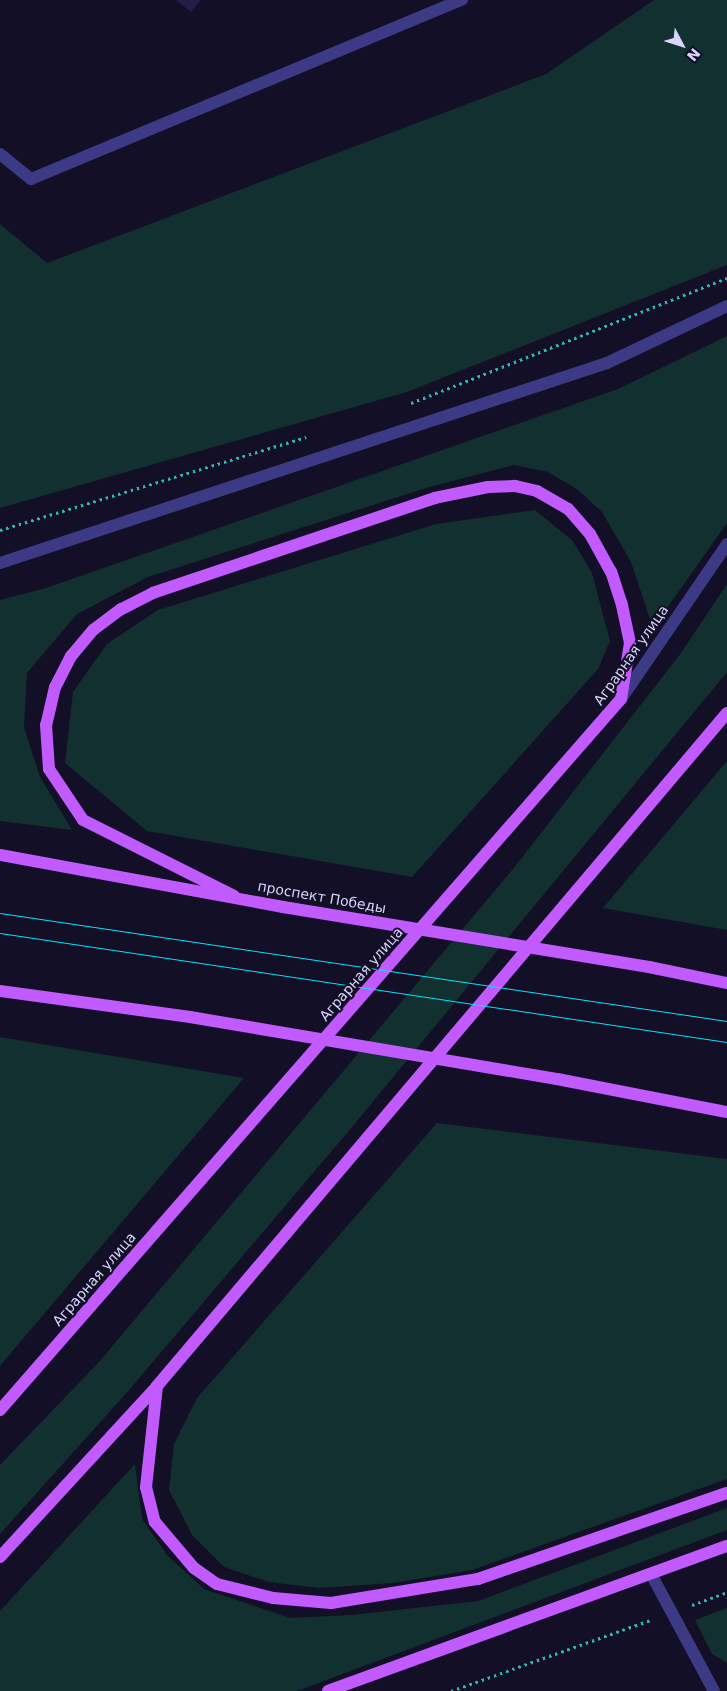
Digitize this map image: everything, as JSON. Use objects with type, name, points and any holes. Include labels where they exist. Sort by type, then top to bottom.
[{"type":"main road","points":[[234,896],[83,820],[49,769],[46,725],[55,687],[71,656],[93,630],[121,609],[153,593],[435,498],[488,487],[515,486],[537,491],[568,509],[590,534],[611,572],[630,643],[621,699]]},
{"type":"main road","name":"Аграрная улица","points":[[0,1410],[621,699]]},
{"type":"main road","points":[[0,1557],[157,1386],[725,712]]},
{"type":"main road","name":"проспект Победы","points":[[0,855],[234,896],[283,907],[649,967],[727,984]]},
{"type":"main road","points":[[0,991],[190,1017],[557,1079],[727,1112]]},
{"type":"main road","points":[[157,1386],[146,1487],[155,1522],[194,1568],[218,1584],[273,1598],[331,1603],[478,1579],[727,1493]]},
{"type":"main road","points":[[328,1691],[727,1546]]},
{"type":"street","points":[[0,154],[31,179],[462,0]]},
{"type":"street","points":[[0,563],[607,363],[727,306]]},
{"type":"street","name":"Аграрная улица","points":[[621,699],[727,544]]},
{"type":"street","points":[[651,1574],[714,1691]]},
{"type":"path","points":[[408,404],[727,278]]},
{"type":"path","points":[[0,530],[315,435]]},
{"type":"path","points":[[451,1691],[727,1592]]},
{"type":"green space","points":[[654,0],[727,0],[727,265],[407,392],[0,508],[0,224],[47,263],[546,74]]},
{"type":"green space","points":[[727,336],[727,523],[653,628],[631,562],[602,512],[577,489],[548,472],[514,465],[426,488],[148,577],[77,614],[27,673],[24,727],[40,777],[72,830],[0,821],[0,600],[46,588],[618,389]]},
{"type":"green space","points":[[535,510],[573,541],[592,573],[610,641],[598,669],[412,877],[147,831],[65,763],[73,692],[107,644],[158,610],[436,524]]},
{"type":"green space","points":[[727,584],[727,672],[352,1127],[130,1389],[0,1534],[0,1465],[99,1362],[513,869],[681,653]]},
{"type":"green space","points":[[727,761],[727,930],[603,908]]},
{"type":"green space","points":[[0,1037],[244,1078],[0,1366]]},
{"type":"green space","points":[[437,1123],[727,1159],[727,1479],[472,1570],[393,1583],[319,1588],[269,1582],[224,1567],[192,1535],[169,1490],[174,1444],[197,1398]]},
{"type":"green space","points":[[135,1464],[142,1519],[167,1555],[204,1589],[290,1618],[351,1615],[478,1601],[727,1508],[727,1530],[297,1691],[0,1691],[0,1611]]},
{"type":"green space","points":[[727,1608],[727,1663],[712,1654],[695,1620]]},
{"type":"building","points":[[176,0],[201,0],[191,12]]},
{"type":"tram line","points":[[0,913],[727,1021]]},
{"type":"tram line","points":[[0,933],[727,1042]]}]
